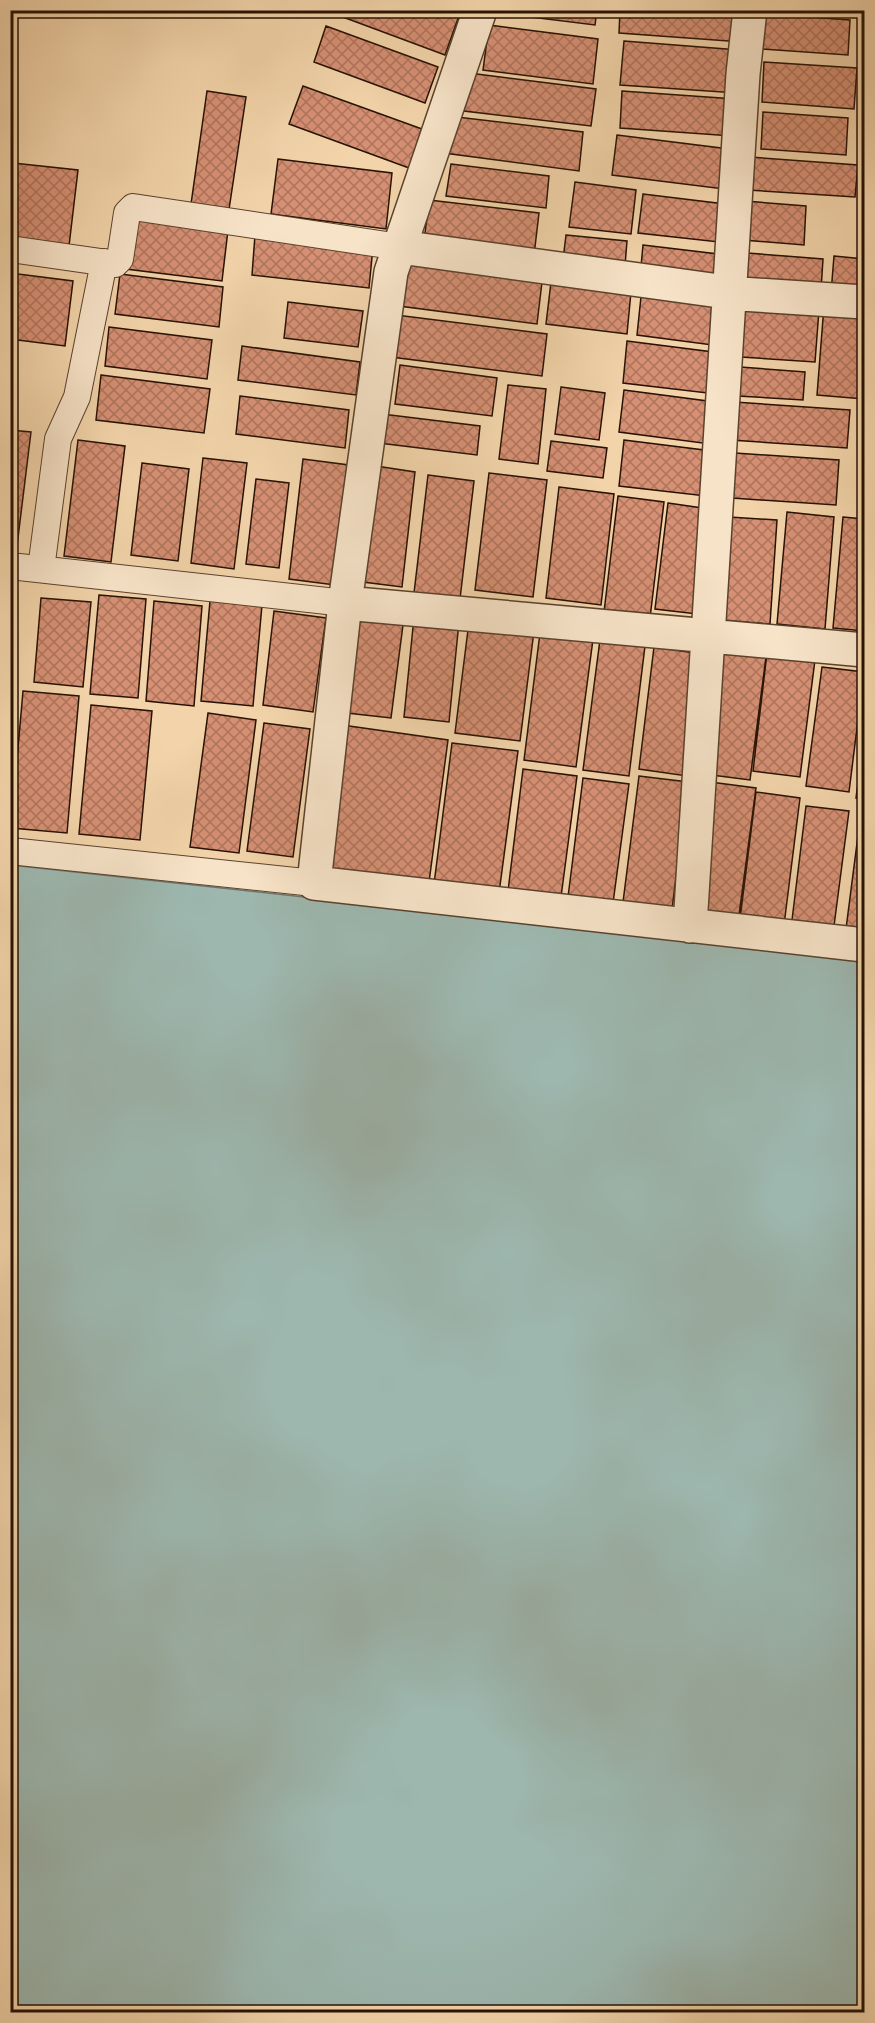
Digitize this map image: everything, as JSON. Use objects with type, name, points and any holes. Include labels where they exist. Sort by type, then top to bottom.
[{"type":"street","points":[[480,10],[391,272],[345,603],[314,883],[864,945]]},
{"type":"street","points":[[690,926],[710,636],[743,74],[750,10]]},
{"type":"street","points":[[400,247],[730,292],[864,302]]},
{"type":"street","points":[[345,603],[864,650]]},
{"type":"lane","points":[[10,249],[115,264],[120,259],[127,213],[133,207],[400,247]]},
{"type":"lane","points":[[41,569],[58,439],[77,397],[104,262]]},
{"type":"lane","points":[[10,566],[345,603]]},
{"type":"lane","points":[[10,851],[314,883]]},
{"type":"water","points":[[11,865],[864,958],[864,2012],[11,2012]]},
{"type":"building","points":[[324,10],[461,10],[445,55]]},
{"type":"building","points":[[506,10],[597,10],[595,25],[506,14]]},
{"type":"building","points":[[620,10],[744,10],[742,42],[619,33]]},
{"type":"building","points":[[764,14],[850,20],[848,55],[762,49]]},
{"type":"building","points":[[489,25],[598,39],[593,84],[483,70]]},
{"type":"building","points":[[326,26],[438,67],[425,103],[314,62]]},
{"type":"building","points":[[624,41],[739,50],[737,93],[620,85]]},
{"type":"building","points":[[764,62],[857,68],[854,109],[762,102]]},
{"type":"building","points":[[469,73],[596,89],[591,126],[464,111]]},
{"type":"building","points":[[303,86],[422,129],[409,168],[289,124]]},
{"type":"building","points":[[207,91],[246,97],[228,216],[190,211]]},
{"type":"building","points":[[622,91],[735,99],[732,136],[620,128]]},
{"type":"building","points":[[763,112],[848,118],[846,155],[761,149]]},
{"type":"building","points":[[448,116],[583,132],[579,171],[444,153]]},
{"type":"building","points":[[617,135],[729,149],[724,189],[612,175]]},
{"type":"building","points":[[750,157],[858,165],[855,197],[748,190]]},
{"type":"building","points":[[278,159],[392,173],[386,229],[271,214]]},
{"type":"building","points":[[13,163],[78,170],[69,246],[10,239]]},
{"type":"building","points":[[451,164],[549,176],[546,208],[446,196]]},
{"type":"building","points":[[575,182],[636,190],[631,234],[569,227]]},
{"type":"building","points":[[643,194],[733,205],[728,243],[638,233]]},
{"type":"building","points":[[429,200],[539,213],[533,264],[423,250]]},
{"type":"building","points":[[745,201],[806,206],[804,245],[743,240]]},
{"type":"building","points":[[132,218],[228,230],[222,281],[126,269]]},
{"type":"building","points":[[255,235],[373,247],[369,288],[252,275]]},
{"type":"building","points":[[566,235],[627,241],[625,266],[563,260]]},
{"type":"building","points":[[643,245],[718,254],[714,287],[640,277]]},
{"type":"building","points":[[747,253],[823,259],[821,290],[745,285]]},
{"type":"building","points":[[834,256],[864,259],[864,296],[831,293]]},
{"type":"building","points":[[404,264],[542,282],[537,324],[399,306]]},
{"type":"building","points":[[10,273],[73,281],[65,346],[10,339]]},
{"type":"building","points":[[120,274],[223,287],[219,327],[115,314]]},
{"type":"building","points":[[551,282],[631,292],[627,334],[546,324]]},
{"type":"building","points":[[642,287],[726,298],[720,346],[637,335]]},
{"type":"building","points":[[288,302],[363,311],[358,347],[284,338]]},
{"type":"building","points":[[745,305],[819,310],[815,362],[741,357]]},
{"type":"building","points":[[824,306],[864,310],[864,399],[817,395]]},
{"type":"building","points":[[396,315],[547,334],[542,376],[391,357]]},
{"type":"building","points":[[109,327],[212,340],[207,379],[105,366]]},
{"type":"building","points":[[627,341],[721,353],[716,394],[623,383]]},
{"type":"building","points":[[242,346],[360,362],[356,395],[238,380]]},
{"type":"building","points":[[400,365],[497,378],[492,416],[395,404]]},
{"type":"building","points":[[740,367],[805,372],[803,400],[738,396]]},
{"type":"building","points":[[101,375],[210,389],[204,433],[96,420]]},
{"type":"building","points":[[508,385],[546,389],[538,464],[499,459]]},
{"type":"building","points":[[561,387],[605,393],[599,440],[555,434]]},
{"type":"building","points":[[624,390],[715,402],[710,444],[619,432]]},
{"type":"building","points":[[240,396],[349,410],[345,448],[236,434]]},
{"type":"building","points":[[734,402],[850,410],[847,448],[731,440]]},
{"type":"building","points":[[382,414],[480,426],[477,455],[379,443]]},
{"type":"building","points":[[10,430],[31,432],[16,554],[10,553]]},
{"type":"building","points":[[78,440],[125,446],[111,562],[64,556]]},
{"type":"building","points":[[624,440],[712,451],[706,496],[619,486]]},
{"type":"building","points":[[551,441],[607,448],[603,478],[547,471]]},
{"type":"building","points":[[735,453],[839,460],[836,505],[732,498]]},
{"type":"building","points":[[203,458],[247,463],[234,569],[191,563]]},
{"type":"building","points":[[303,459],[349,465],[335,585],[289,579]]},
{"type":"building","points":[[142,463],[189,469],[178,561],[131,555]]},
{"type":"building","points":[[376,466],[415,472],[402,587],[363,582]]},
{"type":"building","points":[[489,473],[547,480],[533,597],[475,590]]},
{"type":"building","points":[[428,475],[474,481],[460,599],[414,593]]},
{"type":"building","points":[[256,479],[289,483],[279,568],[246,564]]},
{"type":"building","points":[[559,487],[614,494],[601,605],[546,598]]},
{"type":"building","points":[[618,496],[664,502],[650,618],[604,612]]},
{"type":"building","points":[[668,503],[709,509],[697,614],[655,609]]},
{"type":"building","points":[[787,512],[834,517],[825,629],[777,624]]},
{"type":"building","points":[[729,517],[777,520],[770,624],[722,621]]},
{"type":"building","points":[[843,517],[864,519],[864,631],[833,628]]},
{"type":"building","points":[[99,595],[146,599],[138,698],[90,694]]},
{"type":"building","points":[[41,598],[91,602],[83,687],[34,682]]},
{"type":"building","points":[[154,601],[202,606],[194,706],[146,701]]},
{"type":"building","points":[[210,601],[262,605],[253,706],[201,701]]},
{"type":"building","points":[[361,610],[404,617],[391,718],[347,713]]},
{"type":"building","points":[[274,611],[326,618],[313,712],[263,705]]},
{"type":"building","points":[[414,617],[459,622],[449,722],[404,717]]},
{"type":"building","points":[[469,622],[534,631],[520,741],[455,733]]},
{"type":"building","points":[[541,625],[594,632],[576,767],[524,760]]},
{"type":"building","points":[[601,632],[646,638],[629,776],[583,770]]},
{"type":"building","points":[[654,647],[702,654],[687,776],[639,769]]},
{"type":"building","points":[[720,651],[766,657],[750,780],[704,774]]},
{"type":"building","points":[[767,653],[815,660],[800,777],[753,771]]},
{"type":"building","points":[[822,667],[864,672],[849,792],[806,786]]},
{"type":"building","points":[[23,691],[79,696],[67,833],[11,828]]},
{"type":"building","points":[[91,705],[152,711],[140,840],[79,834]]},
{"type":"building","points":[[208,713],[256,720],[239,853],[190,847]]},
{"type":"building","points":[[264,723],[310,729],[293,857],[247,851]]},
{"type":"building","points":[[342,725],[448,740],[429,882],[324,868]]},
{"type":"building","points":[[864,735],[864,799],[856,798]]},
{"type":"building","points":[[452,743],[518,751],[499,893],[434,884]]},
{"type":"building","points":[[523,769],[577,776],[561,897],[508,891]]},
{"type":"building","points":[[639,776],[688,782],[672,909],[623,902]]},
{"type":"building","points":[[583,778],[629,784],[613,903],[568,897]]},
{"type":"building","points":[[710,782],[756,788],[739,915],[694,909]]},
{"type":"building","points":[[756,792],[800,798],[784,925],[740,919]]},
{"type":"building","points":[[806,806],[849,811],[834,926],[792,920]]},
{"type":"building","points":[[861,812],[864,813],[864,932],[846,929]]}]
